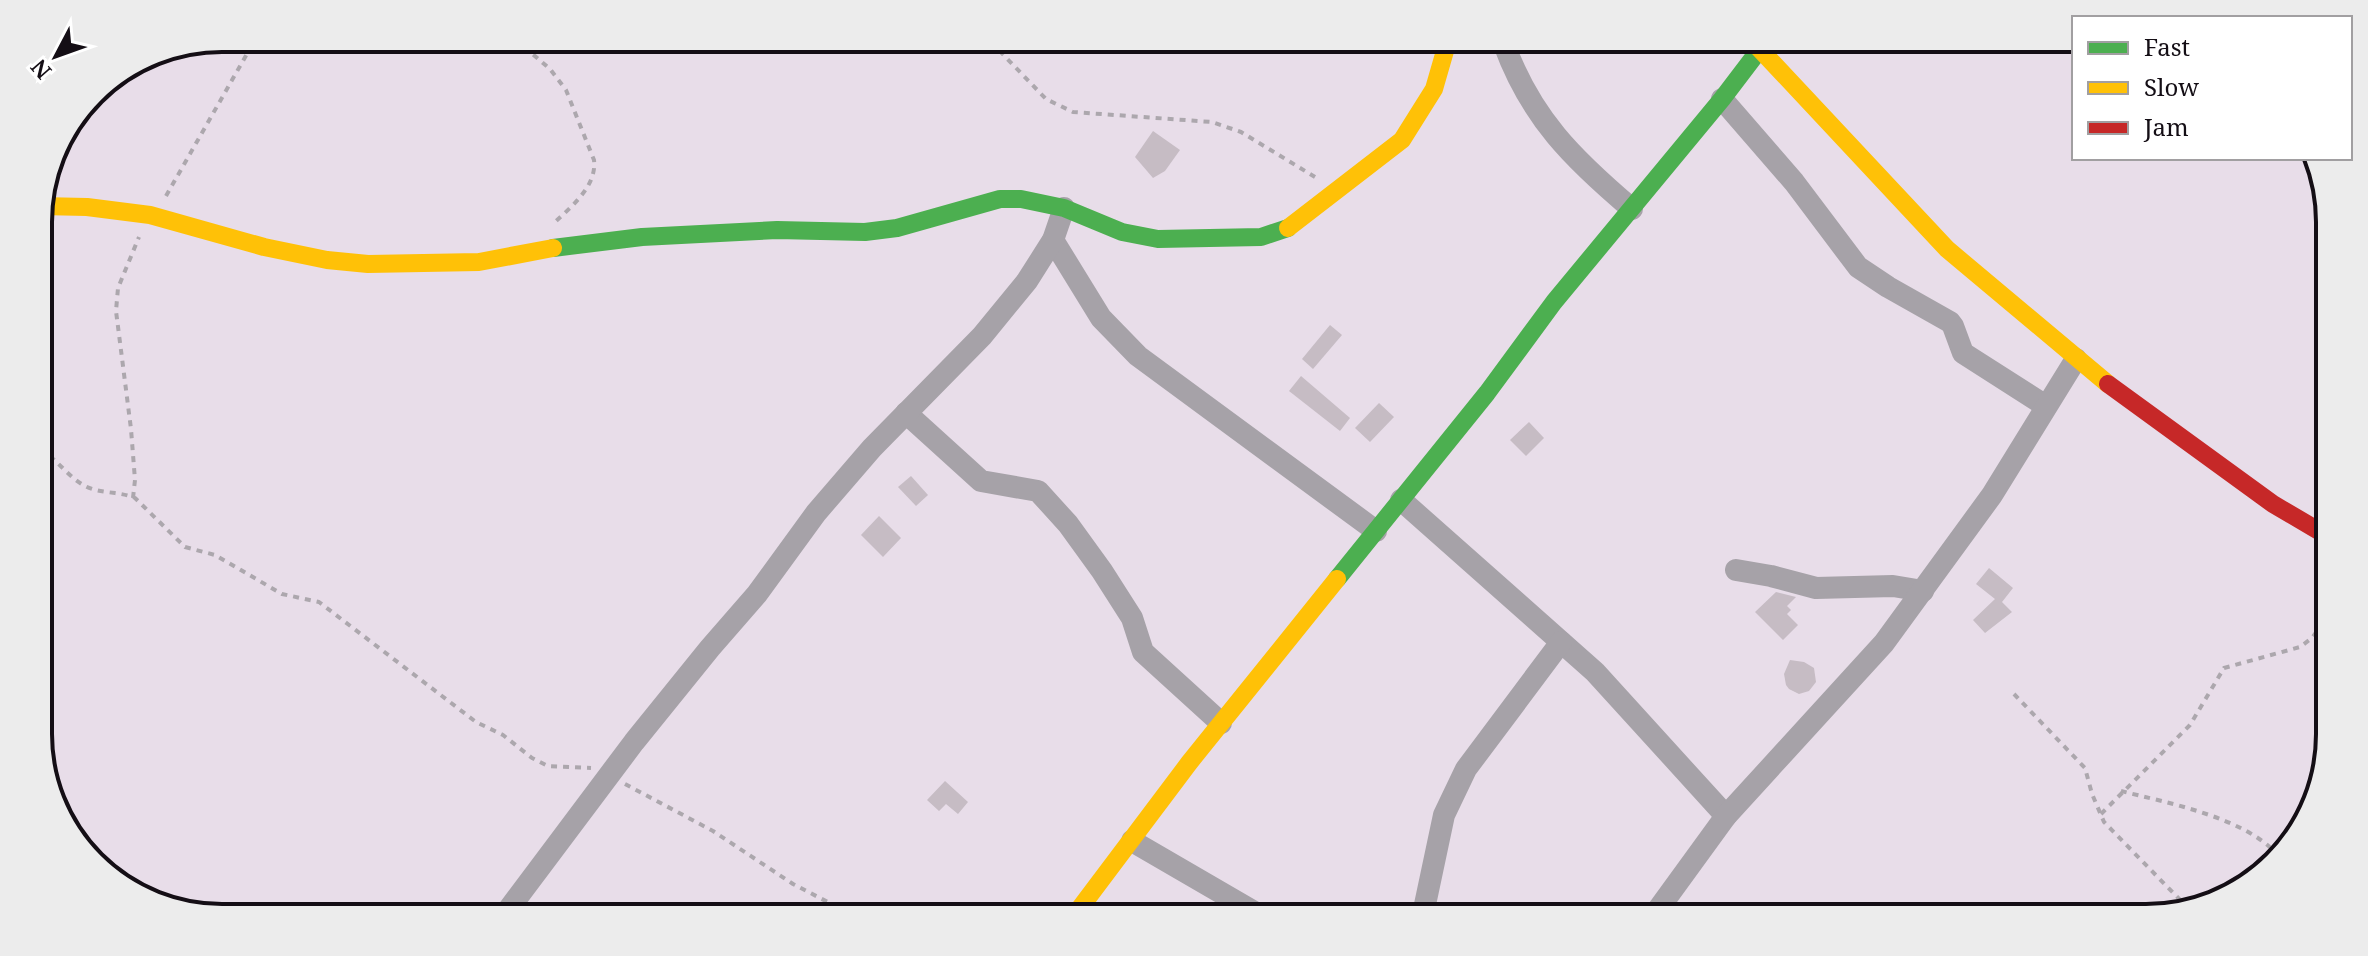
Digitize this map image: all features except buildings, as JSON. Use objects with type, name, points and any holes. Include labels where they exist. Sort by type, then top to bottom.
[{"type":"street","points":[[53,206],[87,207],[153,216],[264,247],[327,260],[368,264],[479,262],[522,252],[689,234],[777,230],[865,232],[897,228],[1000,199],[1021,199],[1064,208],[1122,232],[1158,239],[1261,237],[1283,232],[1402,140],[1434,89],[1445,52]]},
{"type":"street","points":[[1508,52],[1542,120],[1581,166],[1632,209]]},
{"type":"street","points":[[1083,904],[1221,723],[1487,393],[1554,302],[1722,99],[1755,52]]},
{"type":"street","points":[[1763,52],[1947,249],[2076,359],[2273,504],[2316,529]]},
{"type":"street","points":[[1722,99],[1794,182],[1858,267],[1950,322],[1963,353],[2046,406]]},
{"type":"street","points":[[513,904],[611,773],[757,594],[816,513],[872,448],[982,336],[1027,281],[1053,240],[1064,208]]},
{"type":"street","points":[[1053,240],[1101,318],[1138,356],[1376,531]]},
{"type":"street","points":[[1662,904],[1726,816],[1884,643],[1992,495],[2076,359]]},
{"type":"street","points":[[906,413],[981,481],[1038,491],[1068,524],[1102,571],[1132,618],[1143,652],[1221,723]]},
{"type":"street","points":[[1401,500],[1595,672],[1726,816]]},
{"type":"street","points":[[1736,570],[1816,588],[1893,586],[1923,591]]},
{"type":"street","points":[[1423,904],[1444,815],[1466,769],[1561,642]]},
{"type":"street","points":[[1132,841],[1240,904]]},
{"type":"path","points":[[133,498],[135,480],[131,429],[116,311],[118,288],[153,216],[248,52]]},
{"type":"path","points":[[522,252],[576,202],[595,172],[594,160],[566,90],[550,69],[530,52]]},
{"type":"path","points":[[1001,52],[1046,99],[1073,112],[1212,122],[1241,132],[1339,191]]},
{"type":"path","points":[[52,460],[80,484],[133,498],[185,547],[215,555],[282,594],[319,602],[476,722],[503,735],[539,762],[548,766],[611,773],[713,831],[793,884],[832,904]]},
{"type":"path","points":[[2101,814],[2190,725],[2224,668],[2300,647],[2316,632]]},
{"type":"path","points":[[2014,694],[2085,768],[2101,814],[2116,836],[2181,901]]},
{"type":"path","points":[[2121,791],[2171,804],[2234,827],[2254,835],[2271,849]]},
{"type":"traffic: fast","points":[[1337,579],[1487,393],[1554,302],[1758,52]]},
{"type":"traffic: fast","points":[[553,248],[642,237],[777,230],[865,232],[897,228],[1000,199],[1021,199],[1064,208],[1122,232],[1158,239],[1261,237],[1288,228]]},
{"type":"traffic: slow","points":[[1288,228],[1402,140],[1434,89],[1445,52]]},
{"type":"traffic: slow","points":[[1763,52],[1947,249],[2108,384]]},
{"type":"traffic: slow","points":[[53,206],[150,215],[264,247],[327,260],[368,264],[479,262],[553,248]]},
{"type":"traffic: slow","points":[[1083,904],[1189,763],[1337,579]]},
{"type":"traffic: jam","points":[[2108,384],[2273,504],[2316,529]]}]
